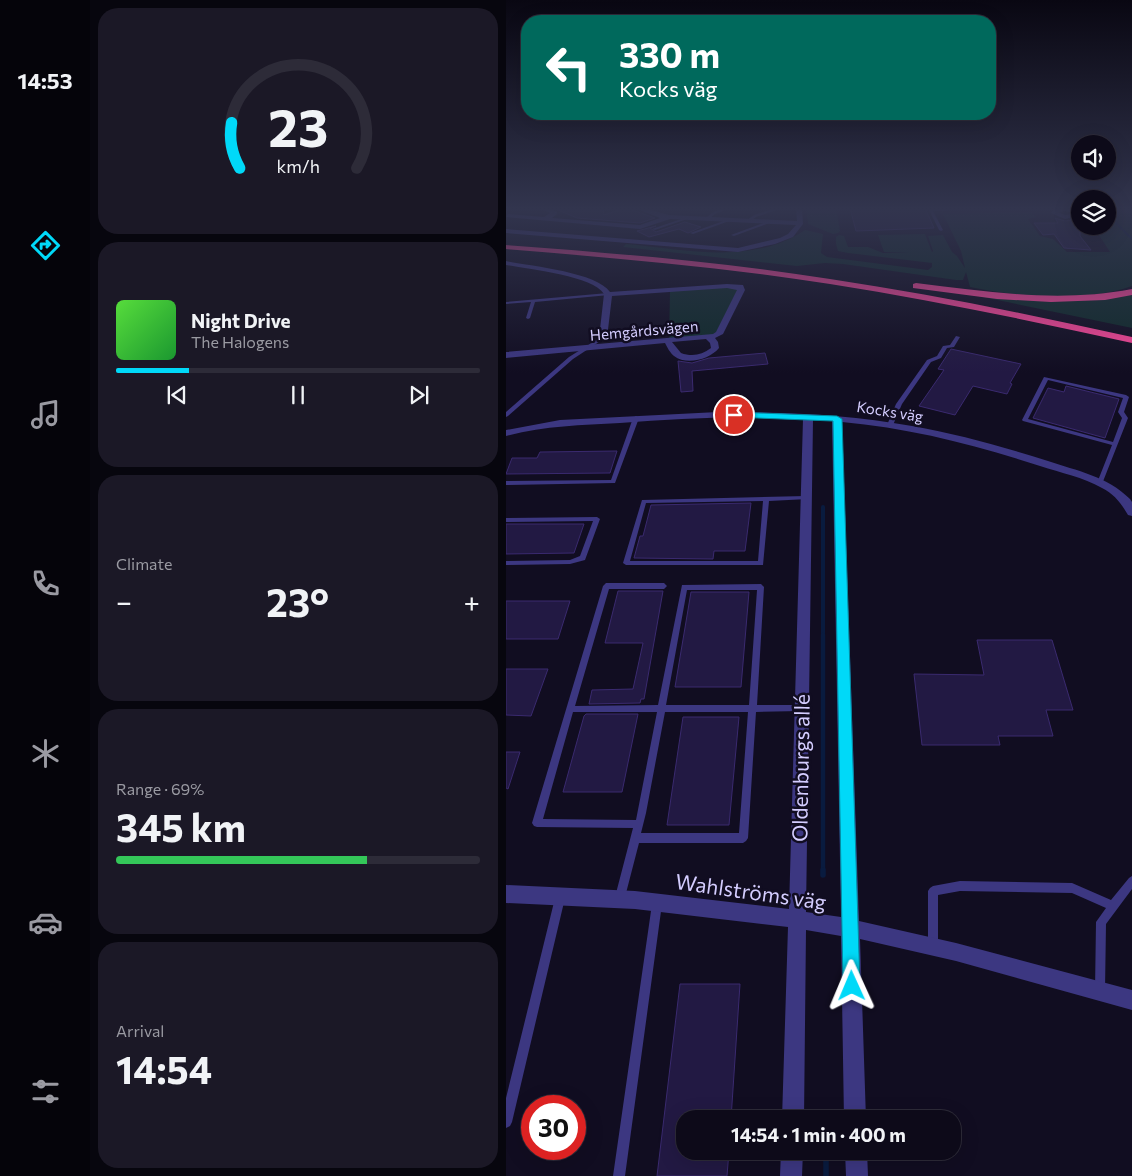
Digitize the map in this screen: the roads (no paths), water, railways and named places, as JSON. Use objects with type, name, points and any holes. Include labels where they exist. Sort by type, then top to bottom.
[{"type":"highway","points":[[691,263],[807,278],[964,304],[1132,340]]},
{"type":"highway","points":[[735,263],[865,281],[1033,299],[1081,300],[1132,292]]},
{"type":"highway","points":[[865,281],[1043,313],[1132,333]]},
{"type":"street","points":[[506,263],[588,279],[604,288],[608,294]]},
{"type":"street","name":"Hemgårdsvägen","points":[[506,356],[709,338],[719,334],[740,291],[740,287],[727,286],[608,294],[603,338]]},
{"type":"street","points":[[668,342],[676,354],[680,356],[701,356],[711,353],[715,348],[714,342],[709,338]]},
{"type":"street","name":"Kocks väg","points":[[506,433],[545,425],[636,418],[720,415],[808,417],[890,425],[975,442],[1050,465],[1100,483],[1121,496],[1132,512]]},
{"type":"street","name":"Oldenburgs allé","points":[[793,1110],[808,417]]},
{"type":"street","points":[[837,419],[855,1110]]},
{"type":"street","name":"Wahlströms väg","points":[[506,894],[561,895],[658,901],[850,928],[933,947],[1132,1000]]},
{"type":"street","points":[[791,1176],[792,1160]]},
{"type":"street","points":[[856,1160],[857,1176]]},
{"type":"lane","points":[[506,303],[608,294]]},
{"type":"lane","points":[[528,318],[533,301]]},
{"type":"lane","points":[[890,425],[899,404],[930,361],[939,357],[945,347],[952,346],[958,337]]},
{"type":"lane","points":[[506,416],[571,358],[603,338]]},
{"type":"lane","points":[[1100,483],[1115,444],[1125,418],[1121,412],[1126,397],[1046,378],[1025,420],[1115,444]]},
{"type":"lane","points":[[506,483],[613,482],[636,418]]},
{"type":"lane","points":[[766,499],[761,564],[626,563],[644,501],[806,498]]},
{"type":"lane","points":[[506,520],[597,519],[583,558],[570,562],[506,563]]},
{"type":"lane","points":[[639,824],[537,823],[606,586],[664,586]]},
{"type":"lane","points":[[620,898],[635,838],[639,824],[684,586],[761,587],[743,838],[635,838]]},
{"type":"lane","points":[[570,708],[801,708]]},
{"type":"lane","points":[[1100,991],[1101,922],[1132,880]]},
{"type":"lane","points":[[933,947],[933,891],[960,886],[1072,888],[1113,906]]},
{"type":"lane","points":[[506,1122],[561,895]]},
{"type":"lane","points":[[619,1176],[658,901]]},
{"type":"waterway","points":[[823,507],[823,875]]},
{"type":"waterway","points":[[826,1160],[826,1176]]}]
